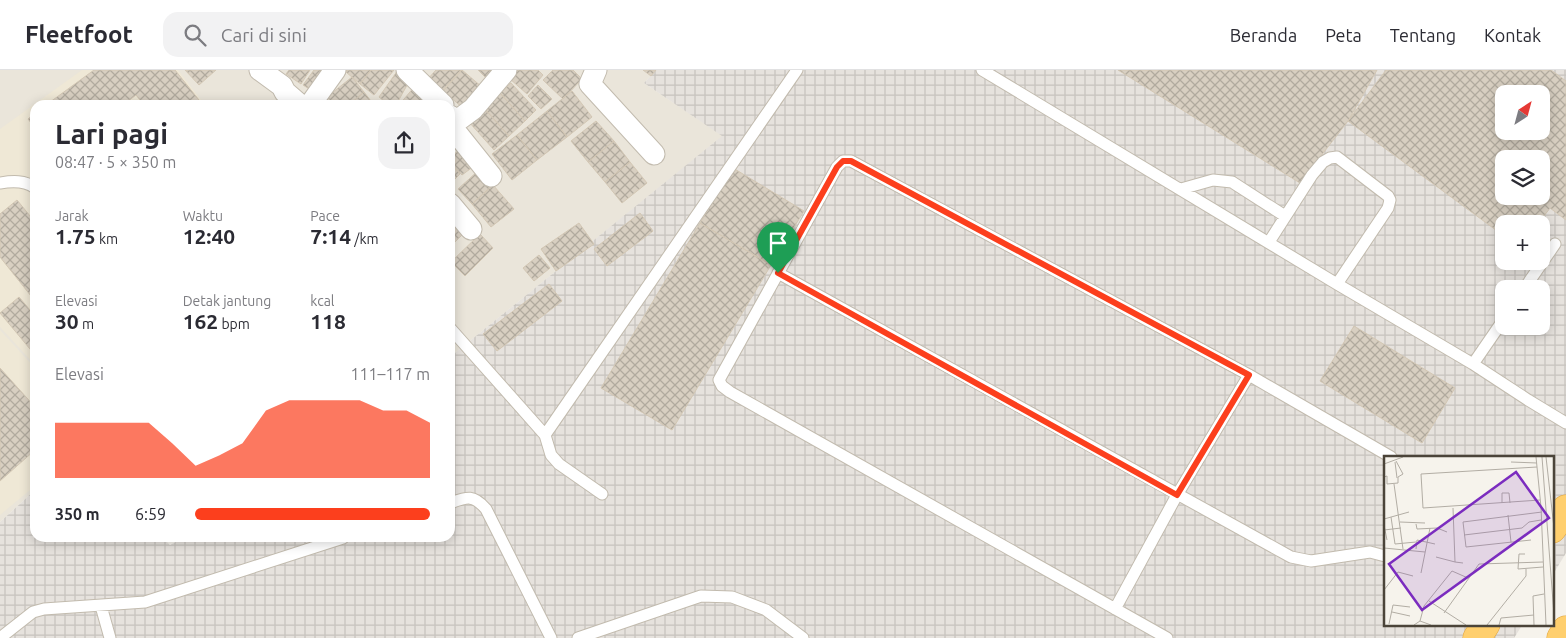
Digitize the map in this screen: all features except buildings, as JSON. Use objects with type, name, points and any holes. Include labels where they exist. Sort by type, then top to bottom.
[{"type":"highway","points":[[1554,525],[1566,509]]},
{"type":"highway","points":[[1477,638],[1485,626]]},
{"type":"highway","points":[[1561,638],[1566,630]]},
{"type":"street","points":[[260,70],[278,82],[295,100]]},
{"type":"street","points":[[314,100],[336,70]]},
{"type":"street","points":[[408,70],[438,100]]},
{"type":"street","points":[[455,120],[474,109],[506,70]]},
{"type":"street","points":[[596,70],[590,84],[654,154]]},
{"type":"street","points":[[455,129],[491,176]]},
{"type":"street","points":[[455,210],[471,229]]},
{"type":"lane","points":[[545,435],[797,70]]},
{"type":"lane","points":[[982,70],[1473,364],[1566,422]]},
{"type":"lane","points":[[1269,242],[1322,162],[1337,157],[1388,196],[1390,200],[1388,208],[1337,284]]},
{"type":"lane","points":[[1166,638],[722,386],[720,380],[837,167],[843,161],[851,161],[1249,375],[1389,456]]},
{"type":"lane","points":[[1182,189],[1213,180],[1232,182],[1285,216]]},
{"type":"lane","points":[[0,183],[30,184]]},
{"type":"lane","points":[[1530,280],[1555,244]]},
{"type":"lane","points":[[778,273],[1291,557],[1311,561],[1370,552],[1384,556]]},
{"type":"lane","points":[[1473,364],[1495,332]]},
{"type":"lane","points":[[455,334],[545,435],[551,455],[560,464],[602,494]]},
{"type":"lane","points":[[1115,609],[1177,495],[1249,375]]},
{"type":"lane","points":[[455,501],[466,498],[478,499],[486,509],[551,638]]},
{"type":"lane","points":[[0,638],[36,611],[145,602],[331,542]]},
{"type":"lane","points":[[578,638],[701,596],[732,597],[766,610],[803,638]]},
{"type":"lane","points":[[101,606],[110,638]]},
{"type":"shaded area","points":[[0,70],[656,70],[644,83],[723,136],[455,353],[455,100],[30,100],[30,495],[0,522]]},
{"type":"shaded area","points":[[82,70],[178,70],[201,100],[40,100]]},
{"type":"shaded area","points":[[656,70],[1566,70],[1566,553],[1554,573],[1554,456],[1384,456],[1384,626],[1522,626],[1514,638],[0,638],[0,522],[30,495],[30,542],[167,542],[170,545],[176,542],[455,542],[455,353],[722,136],[644,83]]},
{"type":"shaded area","points":[[30,107],[30,360],[0,327],[0,129]]},
{"type":"shaded area","points":[[0,330],[30,363],[30,490],[0,515]]},
{"type":"route","points":[[843,161],[851,161],[1249,375],[1177,495],[778,273],[837,167],[843,161]]}]
